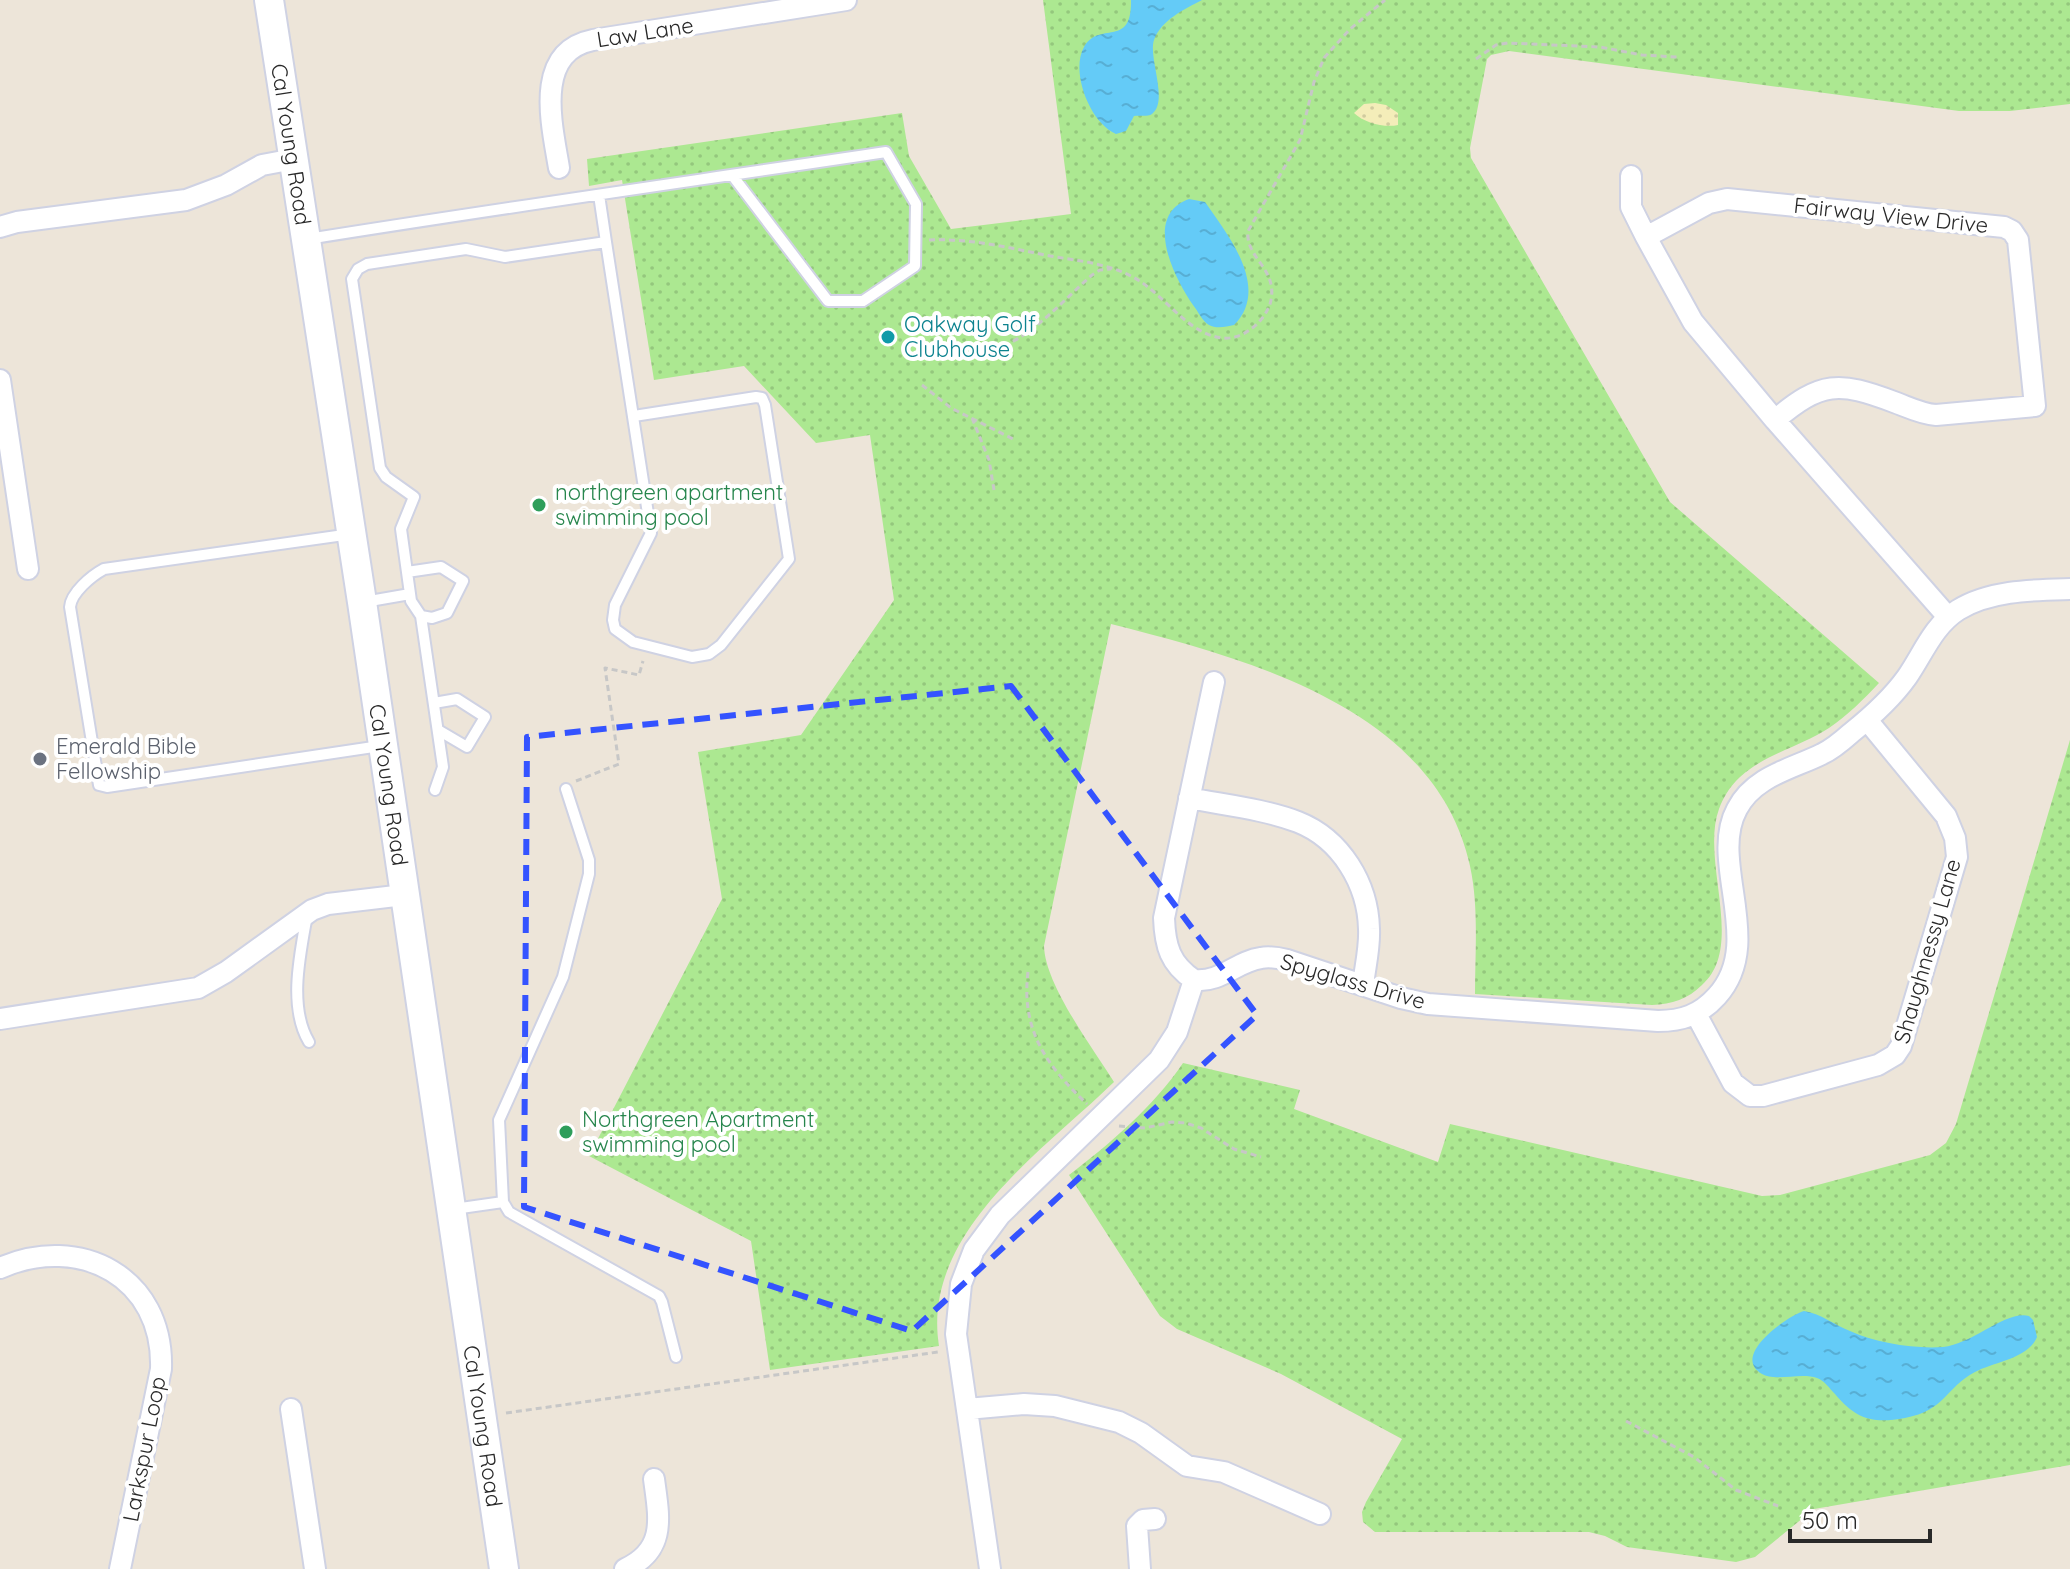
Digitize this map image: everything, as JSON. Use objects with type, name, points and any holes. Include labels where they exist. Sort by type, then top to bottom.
[{"type":"main road","name":"Cal Young Road","points":[[269,0],[362,602],[504,1569]]},
{"type":"street","name":"Law Lane","points":[[559,168],[549,98],[556,67],[573,47],[593,40],[846,0]]},
{"type":"street","points":[[0,227],[17,222],[186,200],[215,191],[262,165],[294,159]]},
{"type":"street","points":[[1631,176],[1631,207],[1693,322],[1948,617]]},
{"type":"street","name":"Fairway View Drive","points":[[1646,237],[1709,203],[1727,199],[2004,227],[2022,233],[2035,406],[1936,415],[1860,389],[1841,387],[1804,397],[1775,420]]},
{"type":"street","points":[[0,380],[28,569]]},
{"type":"street","points":[[1696,1014],[1724,988],[1736,963],[1738,941],[1729,840],[1735,811],[1741,802],[1763,781],[1828,751],[1867,720],[1900,686],[1948,617],[1968,604],[1996,596],[2070,589]]},
{"type":"street","points":[[990,1569],[958,1349],[956,1318],[961,1284],[982,1237],[1000,1215],[1149,1072],[1177,1032],[1194,980],[1176,967],[1171,958],[1166,945],[1164,918],[1214,682]]},
{"type":"street","name":"Shaughnessy Lane","points":[[1696,1014],[1733,1083],[1750,1096],[1763,1096],[1878,1065],[1895,1055],[1901,1046],[1957,857],[1957,848],[1946,816],[1867,720]]},
{"type":"street","points":[[1189,798],[1293,820],[1321,834],[1334,845],[1356,877],[1367,913],[1369,931],[1363,985]]},
{"type":"street","points":[[0,1019],[198,988],[226,972],[307,913],[328,904],[404,895]]},
{"type":"street","name":"Spyglass Drive","points":[[1194,980],[1212,979],[1251,960],[1268,957],[1287,960],[1401,998],[1440,1005],[1658,1021],[1672,1021],[1696,1014]]},
{"type":"street","name":"Larkspur Loop","points":[[0,1268],[20,1261],[55,1256],[90,1261],[123,1278],[155,1319],[161,1348],[161,1369],[120,1569]]},
{"type":"street","points":[[967,1409],[1043,1405],[1119,1422],[1141,1433],[1187,1466],[1224,1472],[1320,1514]]},
{"type":"street","points":[[291,1409],[315,1569]]},
{"type":"street","points":[[625,1569],[643,1558],[656,1538],[659,1518],[654,1479]]},
{"type":"street","points":[[1140,1569],[1137,1526],[1143,1520],[1155,1519]]},
{"type":"lane","points":[[306,239],[732,175],[886,152],[916,204],[915,266],[863,301],[828,301],[732,175]]},
{"type":"lane","points":[[599,195],[651,533],[615,605],[615,629],[626,638],[692,657],[709,654],[731,633],[789,561],[765,405],[762,398],[634,416]]},
{"type":"lane","points":[[435,790],[443,769],[438,730],[421,616],[412,604],[401,527],[414,497],[386,477],[379,465],[353,275],[367,264],[466,249],[502,257],[606,242]]},
{"type":"lane","points":[[351,534],[104,569],[71,598],[70,607],[97,783],[103,787],[382,746]]},
{"type":"lane","points":[[407,572],[441,567],[463,581],[447,613],[432,618],[421,616]]},
{"type":"lane","points":[[362,602],[410,594]]},
{"type":"lane","points":[[434,703],[457,699],[485,715],[468,747],[438,730]]},
{"type":"lane","points":[[566,787],[589,860],[589,874],[563,977],[499,1120],[503,1202],[509,1212],[660,1298],[676,1357]]},
{"type":"lane","points":[[307,913],[298,991],[299,1019],[309,1042]]},
{"type":"lane","points":[[452,1209],[503,1202]]},
{"type":"path","points":[[916,240],[970,240],[1115,269],[1138,280],[1208,334],[1231,338],[1253,328],[1267,311],[1272,287],[1269,274],[1250,247],[1248,231],[1300,140],[1314,82],[1324,58],[1343,34],[1385,0]]},
{"type":"path","points":[[1476,59],[1496,45],[1508,43],[1600,47],[1642,55],[1677,57]]},
{"type":"path","points":[[946,359],[959,354],[989,352],[1011,343],[1041,321],[1092,275],[1100,270],[1115,269]]},
{"type":"path","points":[[922,385],[940,401],[1015,440]]},
{"type":"path","points":[[972,418],[989,460],[994,490]]},
{"type":"path","points":[[566,787],[619,764],[605,668],[639,675],[647,645]]},
{"type":"path","points":[[1028,972],[1026,1003],[1038,1044],[1065,1081],[1101,1117],[1114,1126],[1145,1128],[1172,1122],[1186,1123],[1201,1128],[1230,1147],[1261,1157]]},
{"type":"path","points":[[483,1416],[958,1349]]},
{"type":"path","points":[[1626,1421],[1694,1457],[1736,1490],[1778,1506]]},
{"type":"highlighted area","points":[[1011,686],[1257,1015],[912,1331],[524,1207],[527,737]]},
{"type":"green space","points":[[1043,0],[2070,0],[2070,104],[2010,111],[1959,111],[1509,51],[1491,55],[1487,59],[1470,148],[1471,158],[1670,502],[1879,683],[1836,723],[1766,759],[1739,778],[1728,792],[1719,809],[1715,830],[1721,948],[1715,968],[1697,990],[1679,1000],[1652,1005],[1475,994],[1476,913],[1470,866],[1450,812],[1418,766],[1377,729],[1328,698],[1275,674],[1219,654],[1111,624],[1044,946],[1046,962],[1061,997],[1114,1082],[1022,1166],[967,1231],[949,1267],[938,1305],[939,1346],[770,1370],[751,1241],[589,1156],[722,899],[698,752],[801,735],[894,600],[870,435],[816,443],[744,366],[654,380],[622,180],[589,186],[587,159],[902,113],[909,156],[951,229],[1071,214]]},
{"type":"green space","points":[[2070,740],[2070,1465],[1814,1509],[1755,1557],[1736,1562],[1627,1547],[1589,1532],[1375,1532],[1363,1522],[1362,1512],[1402,1439],[1281,1374],[1177,1329],[1160,1316],[1069,1175],[1130,1124],[1183,1063],[1300,1090],[1294,1109],[1438,1162],[1450,1124],[1762,1196],[1780,1195],[1930,1155],[1946,1143],[1956,1124]]},
{"type":"sand","points":[[1364,104],[1386,105],[1398,113],[1398,125],[1375,124],[1354,113]]},
{"type":"water","points":[[1131,0],[1202,0],[1168,21],[1154,40],[1159,90],[1157,108],[1150,115],[1134,116],[1126,131],[1116,134],[1098,119],[1085,96],[1079,70],[1080,57],[1090,39],[1114,32],[1126,24]]},
{"type":"water","points":[[1189,199],[1205,202],[1242,262],[1248,295],[1244,310],[1234,325],[1218,327],[1207,323],[1186,294],[1171,265],[1165,233],[1167,219],[1175,207]]},
{"type":"water","points":[[1804,1311],[1860,1335],[1908,1346],[1954,1345],[2020,1315],[2033,1320],[2037,1337],[2018,1355],[1965,1378],[1929,1410],[1905,1418],[1874,1420],[1850,1409],[1817,1378],[1767,1376],[1754,1366],[1753,1357],[1765,1338],[1786,1320]]},
{"type":"place","name":"Oakway Golf Clubhouse","points":[[888,337]]},
{"type":"place","name":"northgreen apartment swimming pool","points":[[539,505]]},
{"type":"place","name":"Emerald Bible Fellowship","points":[[40,759]]},
{"type":"place","name":"Northgreen Apartment swimming pool","points":[[566,1132]]}]
